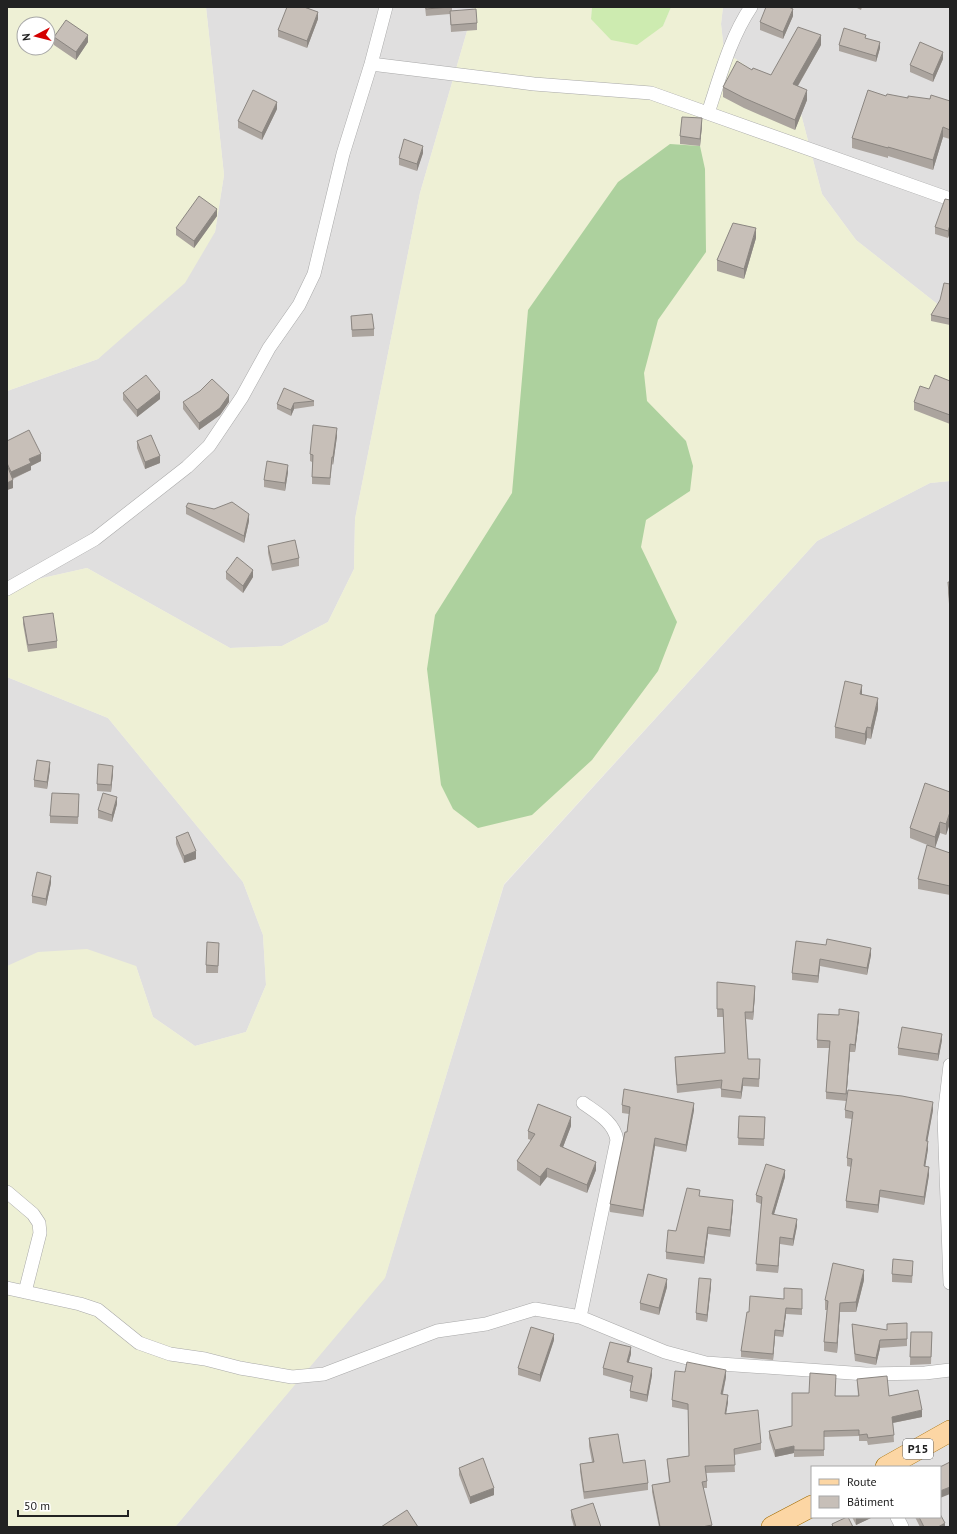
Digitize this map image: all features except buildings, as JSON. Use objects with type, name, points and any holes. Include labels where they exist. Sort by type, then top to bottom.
[{"type":"main road","name":"P15","points":[[888,1466],[950,1431]]},
{"type":"main road","points":[[772,1527],[811,1507]]},
{"type":"street","points":[[7,589],[95,539],[187,467],[208,446],[242,397],[269,348],[299,305],[314,274],[343,154],[371,64],[386,7]]},
{"type":"street","points":[[708,113],[725,61],[741,22],[752,7]]},
{"type":"street","points":[[371,64],[534,84],[651,93],[950,199]]},
{"type":"street","points":[[950,1065],[944,1117],[950,1283]]},
{"type":"street","points":[[580,1316],[617,1140],[616,1132],[611,1124],[583,1103]]},
{"type":"street","points":[[7,1192],[33,1214],[39,1223],[40,1233],[25,1292]]},
{"type":"street","points":[[7,1288],[80,1304],[98,1310],[139,1343],[170,1354],[205,1359],[240,1368],[292,1377],[324,1374],[437,1331],[486,1324],[535,1309],[580,1316],[665,1352],[706,1363],[866,1374],[925,1373],[950,1370]]},
{"type":"street","points":[[898,1518],[902,1527]]},
{"type":"shaded area","points":[[206,7],[474,7],[420,193],[355,519],[354,569],[328,622],[282,646],[230,648],[87,568],[7,586],[7,391],[98,359],[215,232],[224,175]]},
{"type":"shaded area","points":[[723,7],[950,7],[950,314],[856,240],[822,194],[801,114],[768,81],[724,51],[721,24]]},
{"type":"shaded area","points":[[950,481],[950,1527],[175,1527],[385,1277],[504,885],[817,541],[930,483]]},
{"type":"shaded area","points":[[7,677],[108,718],[243,882],[263,935],[266,985],[246,1032],[195,1046],[153,1017],[136,966],[7,966]]},
{"type":"green space","points":[[7,7],[206,7],[224,175],[215,232],[185,283],[98,359],[7,391]]},
{"type":"green space","points":[[474,7],[592,7],[591,19],[663,26],[671,7],[723,7],[721,24],[724,51],[768,81],[801,114],[822,194],[856,240],[950,314],[950,481],[930,483],[817,541],[504,884],[385,1278],[175,1527],[7,1527],[7,966],[38,952],[87,949],[136,966],[153,1017],[195,1046],[246,1032],[266,985],[263,935],[243,882],[108,718],[7,677],[7,586],[87,568],[230,648],[282,646],[328,622],[354,569],[355,519],[420,193]]},
{"type":"green space","points":[[592,7],[671,7],[663,26],[637,45],[611,40],[591,19]]},
{"type":"green space","points":[[670,144],[700,146],[705,169],[706,252],[658,320],[644,373],[647,401],[686,441],[693,466],[690,491],[646,520],[641,547],[677,622],[658,671],[592,760],[532,815],[478,828],[453,809],[441,785],[427,669],[435,615],[512,493],[528,310],[618,182]]}]
